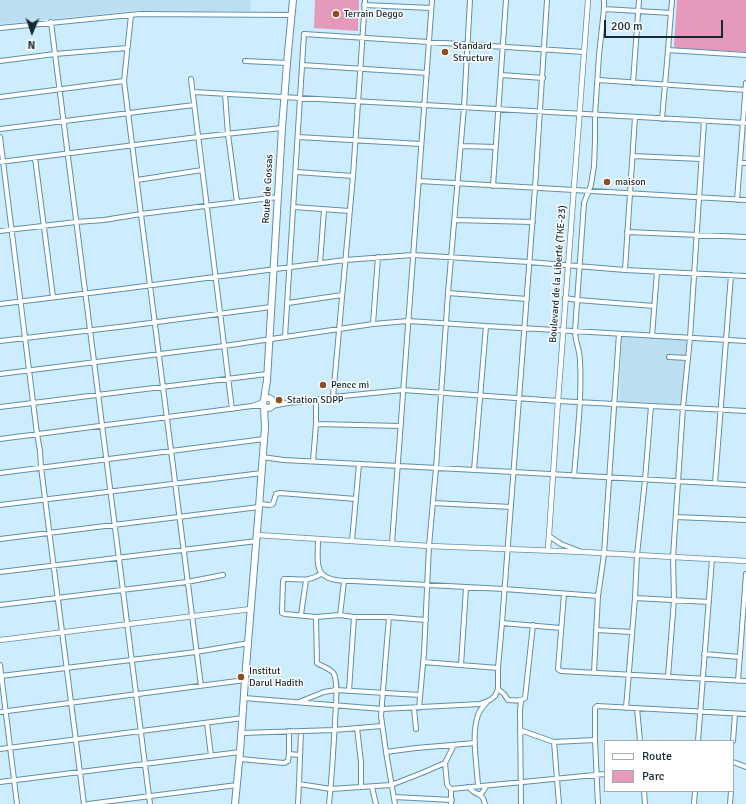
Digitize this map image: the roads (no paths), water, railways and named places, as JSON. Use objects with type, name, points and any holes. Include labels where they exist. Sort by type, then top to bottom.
[{"type":"main road","name":"Route de Gossas","points":[[235,804],[260,505],[262,457],[268,404],[267,377],[273,269],[284,97],[293,0]]},
{"type":"street","points":[[333,397],[356,140],[365,0]]},
{"type":"street","points":[[392,543],[432,0]]},
{"type":"street","points":[[419,708],[448,293],[464,107],[470,0]]},
{"type":"street","points":[[493,186],[506,0]]},
{"type":"street","points":[[478,786],[475,730],[478,715],[487,702],[495,696],[498,689],[498,668],[536,188],[547,0]]},
{"type":"street","name":"Boulevard de la Liberté (TKE-23)","points":[[548,550],[565,298],[588,0]]},
{"type":"street","points":[[574,476],[580,402],[580,355],[575,338],[575,331],[584,203],[592,185],[594,166],[595,115],[600,35],[604,0]]},
{"type":"street","points":[[633,83],[639,0]]},
{"type":"street","points":[[662,119],[672,0]]},
{"type":"street","points":[[364,5],[431,8]]},
{"type":"street","points":[[604,8],[671,13]]},
{"type":"street","points":[[0,28],[140,14],[292,15]]},
{"type":"street","points":[[131,15],[124,81],[201,686]]},
{"type":"street","points":[[51,22],[150,804]]},
{"type":"street","points":[[286,337],[304,34],[584,52]]},
{"type":"street","points":[[0,61],[55,54],[127,48]]},
{"type":"street","points":[[668,50],[746,55]]},
{"type":"street","points":[[245,61],[287,63]]},
{"type":"street","points":[[302,65],[426,73]]},
{"type":"street","points":[[501,75],[543,78]]},
{"type":"street","points":[[191,79],[232,409]]},
{"type":"street","points":[[598,80],[746,90]]},
{"type":"street","points":[[0,97],[124,81]]},
{"type":"street","points":[[737,200],[746,83]]},
{"type":"street","points":[[193,92],[744,123]]},
{"type":"street","points":[[225,94],[228,134],[237,202]]},
{"type":"street","points":[[0,130],[194,105]]},
{"type":"street","points":[[625,270],[635,117]]},
{"type":"street","points":[[668,677],[674,600],[673,557],[683,407],[690,338],[704,121]]},
{"type":"street","points":[[2,162],[282,128]]},
{"type":"street","points":[[0,137],[84,804]]},
{"type":"street","points":[[298,137],[421,144]]},
{"type":"street","points":[[461,146],[496,147]]},
{"type":"street","points":[[633,156],[702,159]]},
{"type":"street","points":[[35,158],[53,297]]},
{"type":"street","points":[[740,163],[746,163]]},
{"type":"street","points":[[137,180],[202,170]]},
{"type":"street","points":[[296,172],[353,176]]},
{"type":"street","points":[[418,181],[746,200]]},
{"type":"street","points":[[0,232],[278,197]]},
{"type":"street","points":[[294,207],[349,211]]},
{"type":"street","points":[[320,263],[324,210]]},
{"type":"street","points":[[454,220],[533,222]]},
{"type":"street","points":[[627,232],[746,238]]},
{"type":"street","points":[[0,304],[345,260],[413,255],[530,262],[625,270],[746,276]]},
{"type":"street","points":[[373,324],[378,257]]},
{"type":"street","points":[[652,336],[657,272]]},
{"type":"street","points":[[715,483],[731,275]]},
{"type":"street","points":[[448,293],[527,299]]},
{"type":"street","points":[[288,303],[342,295]]},
{"type":"street","points":[[565,298],[654,306]]},
{"type":"street","points":[[0,341],[271,307]]},
{"type":"street","points":[[0,374],[269,340],[373,324],[408,321],[746,341]]},
{"type":"street","points":[[474,470],[486,326]]},
{"type":"street","points":[[594,672],[598,596],[604,554],[610,478],[619,334]]},
{"type":"street","points":[[669,357],[688,358]]},
{"type":"street","points":[[0,407],[228,378],[267,377]]},
{"type":"street","points":[[0,439],[268,404],[403,390],[558,401],[746,411]]},
{"type":"street","points":[[313,461],[316,400]]},
{"type":"street","points":[[626,708],[637,555],[651,406]]},
{"type":"street","points":[[316,424],[401,426]]},
{"type":"street","points":[[0,473],[264,439]]},
{"type":"street","points":[[262,457],[284,460],[746,485]]},
{"type":"street","points":[[352,541],[359,464]]},
{"type":"street","points":[[0,505],[262,473]]},
{"type":"street","points":[[0,539],[260,505],[270,505],[273,504],[276,494],[280,493],[356,499]]},
{"type":"street","points":[[433,503],[511,507]]},
{"type":"street","points":[[676,517],[746,520]]},
{"type":"street","points":[[549,536],[561,544],[584,552]]},
{"type":"street","points":[[0,572],[183,550],[257,538],[318,539],[430,546],[548,550],[746,561]]},
{"type":"street","points":[[318,539],[318,568],[321,574],[326,578],[335,580],[504,589],[598,596]]},
{"type":"street","points":[[698,740],[712,559]]},
{"type":"street","points":[[321,574],[306,580],[284,579],[282,613],[316,617],[340,615],[426,620]]},
{"type":"street","points":[[738,681],[740,657],[744,640],[746,574]]},
{"type":"street","points":[[0,605],[188,582],[223,575]]},
{"type":"street","points":[[301,615],[306,580]]},
{"type":"street","points":[[340,615],[344,581]]},
{"type":"street","points":[[461,665],[466,588]]},
{"type":"street","points":[[564,594],[558,668],[561,671],[746,681]]},
{"type":"street","points":[[635,598],[709,602]]},
{"type":"street","points":[[0,640],[251,609]]},
{"type":"street","points":[[316,617],[317,663],[333,672],[335,676],[336,690],[329,804]]},
{"type":"street","points":[[349,691],[354,617]]},
{"type":"street","points":[[389,617],[382,726],[395,804]]},
{"type":"street","points":[[502,623],[562,628]]},
{"type":"street","points":[[521,804],[521,701],[525,698],[527,688],[532,625]]},
{"type":"street","points":[[596,630],[632,632]]},
{"type":"street","points":[[1,676],[196,652],[249,643]]},
{"type":"street","points":[[704,654],[740,657]]},
{"type":"street","points":[[423,662],[498,668]]},
{"type":"street","points":[[0,665],[18,804]]},
{"type":"street","points":[[0,712],[245,680]]},
{"type":"street","points":[[498,689],[508,700],[521,701]]},
{"type":"street","points":[[296,703],[324,692],[336,690],[420,695]]},
{"type":"street","points":[[244,698],[382,709],[480,704],[487,702]]},
{"type":"street","points":[[598,804],[595,708],[598,706],[746,714]]},
{"type":"street","points":[[414,708],[416,728]]},
{"type":"street","points":[[637,708],[640,740]]},
{"type":"street","points":[[733,740],[735,714]]},
{"type":"street","points":[[0,749],[206,724],[243,718]]},
{"type":"street","points":[[206,724],[212,756]]},
{"type":"street","points":[[242,733],[334,730],[382,726]]},
{"type":"street","points":[[357,728],[361,762],[360,787]]},
{"type":"street","points":[[520,730],[554,742],[595,740]]},
{"type":"street","points":[[0,782],[212,756],[240,756],[284,763],[288,761],[289,731]]},
{"type":"street","points":[[298,804],[301,731]]},
{"type":"street","points":[[554,742],[559,804]]},
{"type":"street","points":[[386,752],[475,743]]},
{"type":"street","points":[[394,797],[451,802],[451,789],[447,784],[445,763],[454,745]]},
{"type":"street","points":[[289,754],[300,755]]},
{"type":"street","points":[[734,762],[746,767]]},
{"type":"street","points":[[299,784],[331,789],[391,785],[445,763]]},
{"type":"street","points":[[451,789],[604,774]]},
{"type":"street","points":[[88,804],[237,785]]},
{"type":"street","points":[[480,795],[486,786]]},
{"type":"street","points":[[372,787],[376,804]]},
{"type":"street","points":[[468,787],[483,798],[484,804]]},
{"type":"street","points":[[644,792],[645,804]]},
{"type":"street","points":[[694,792],[694,804]]},
{"type":"street","points":[[730,804],[731,792]]},
{"type":"place","name":"Terrain Deggo","points":[[336,14]]},
{"type":"place","name":"Standard Structure","points":[[445,52]]},
{"type":"place","name":"maison","points":[[607,182]]},
{"type":"place","name":"Pencc mi","points":[[323,385]]},
{"type":"place","name":"Station SDPP","points":[[279,400]]},
{"type":"place","name":"Institut Darul Hadith","points":[[241,677]]}]
